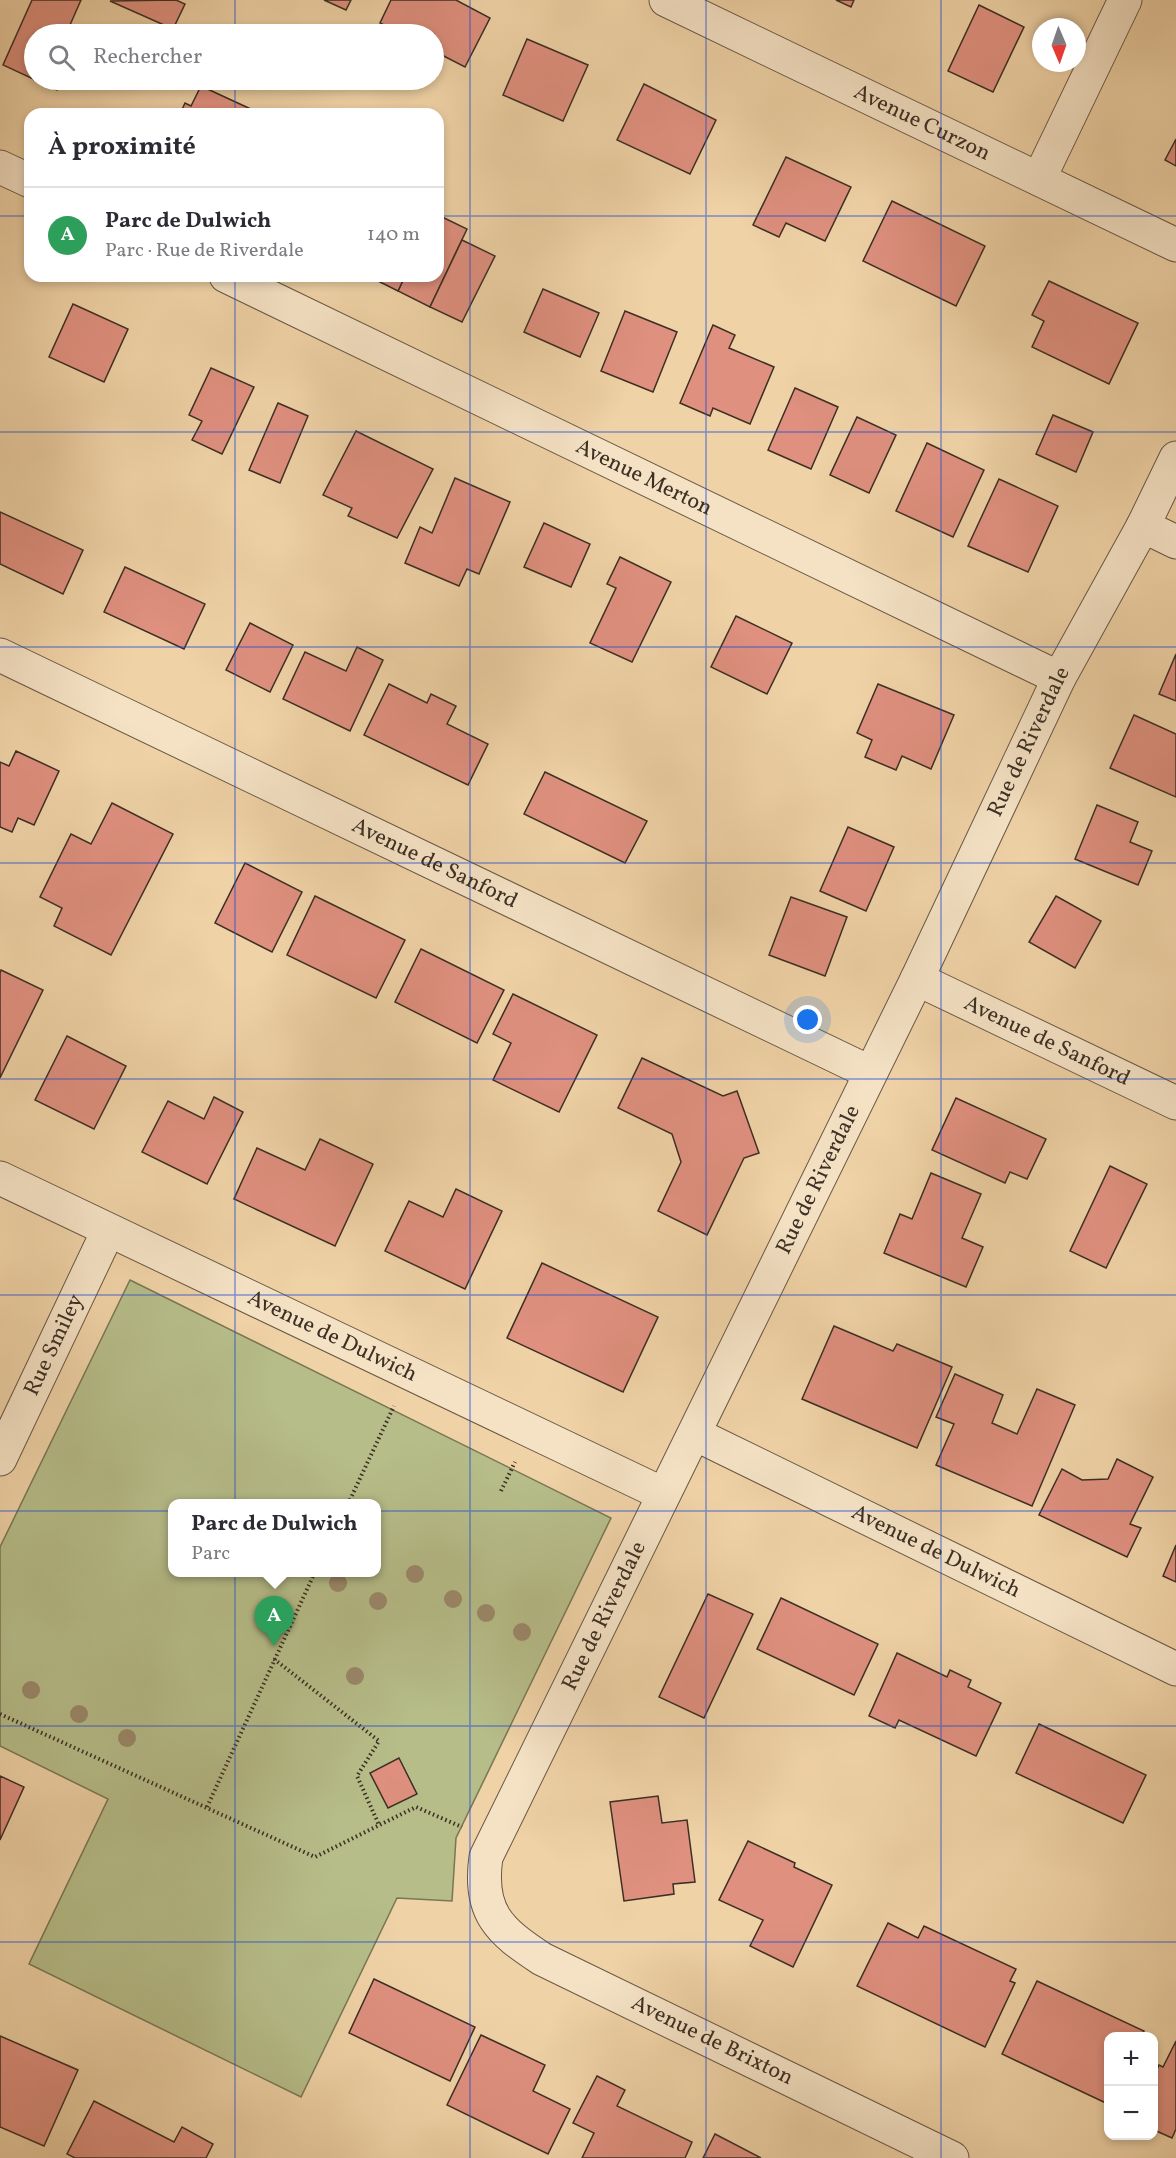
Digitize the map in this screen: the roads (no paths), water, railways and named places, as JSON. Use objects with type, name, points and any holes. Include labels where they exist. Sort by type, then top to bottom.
[{"type":"street","name":"Avenue Curzon","points":[[666,0],[1176,245]]},
{"type":"street","points":[[1039,179],[1125,0]]},
{"type":"street","points":[[0,167],[24,178]]},
{"type":"street","name":"Avenue Merton","points":[[238,282],[1059,678]]},
{"type":"street","name":"Rue de Riverdale","points":[[488,1905],[483,1880],[486,1857],[663,1494],[696,1434],[869,1072],[917,979],[1059,678],[1143,526],[1176,458]]},
{"type":"street","points":[[1143,526],[1176,543]]},
{"type":"street","name":"Avenue de Sanford","points":[[0,655],[869,1072]]},
{"type":"street","name":"Avenue de Sanford","points":[[917,979],[1176,1103]]},
{"type":"street","name":"Avenue de Dulwich","points":[[0,1178],[663,1494]]},
{"type":"street","name":"Rue Smiley","points":[[0,1459],[108,1231]]},
{"type":"street","name":"Avenue de Dulwich","points":[[696,1434],[1176,1669]]},
{"type":"street","name":"Avenue de Brixton","points":[[488,1905],[508,1936],[542,1959],[952,2158]]},
{"type":"place","name":"Parc de Dulwich","points":[[274,1646]]}]
